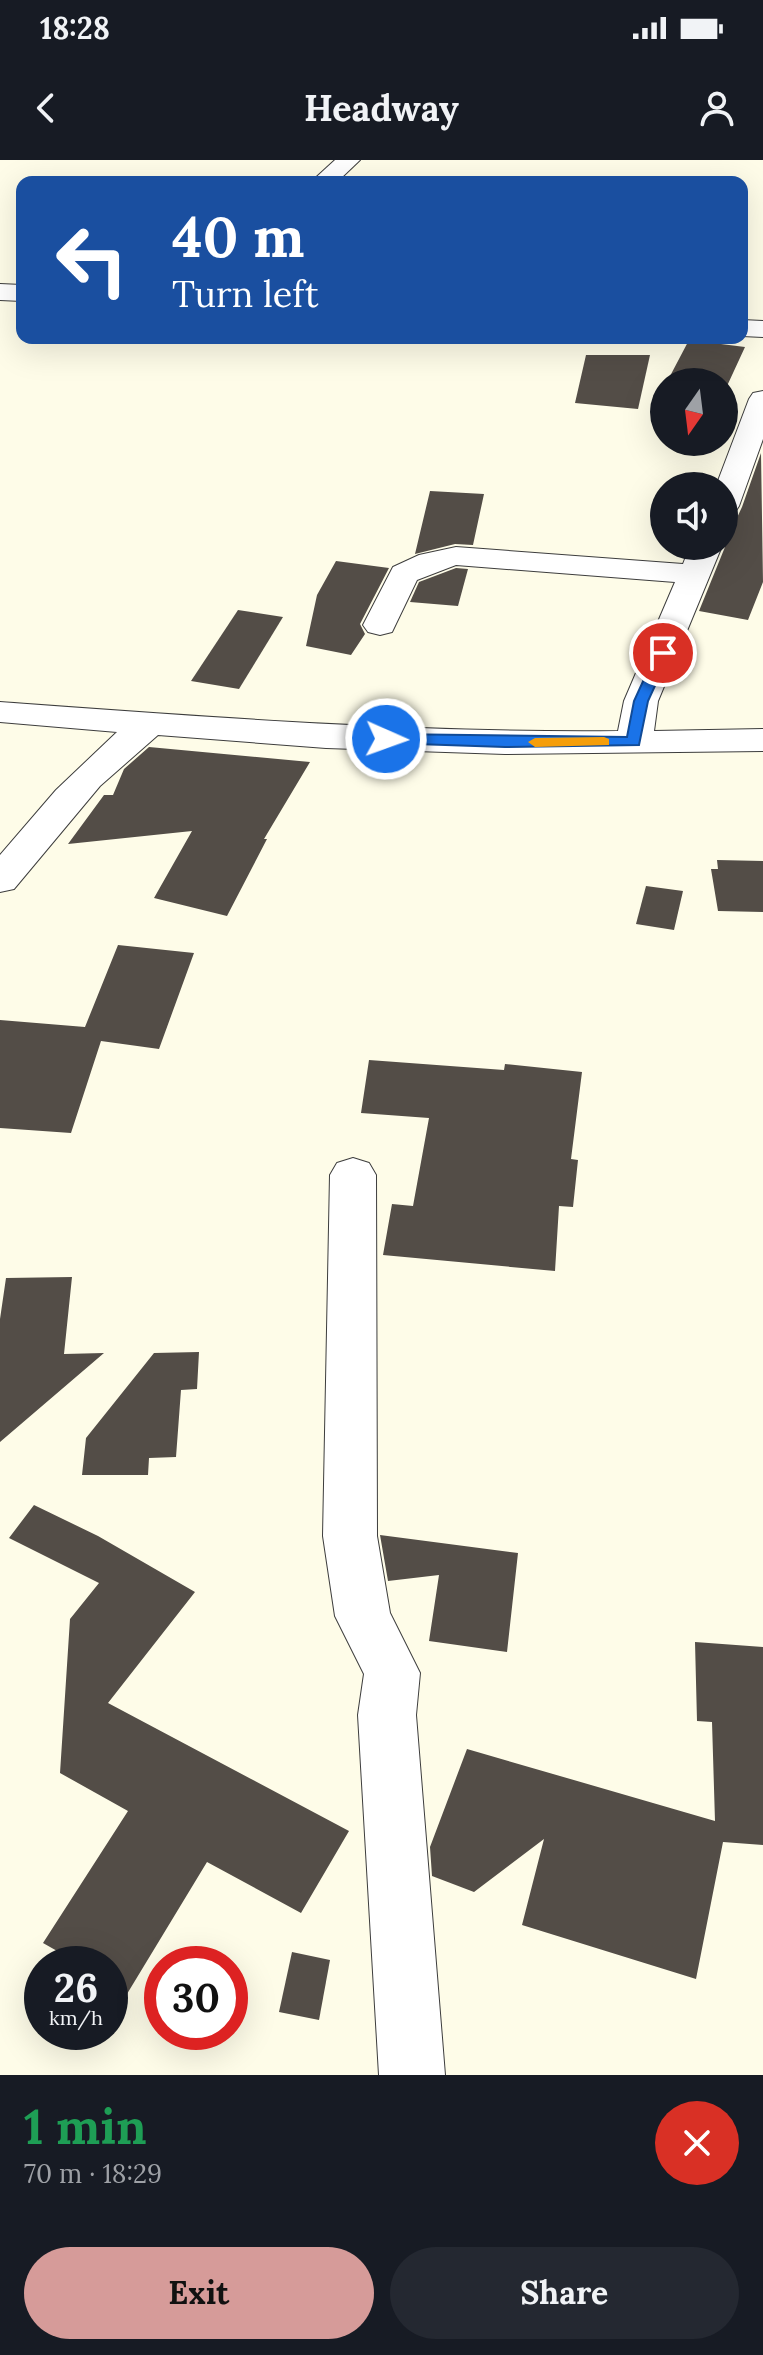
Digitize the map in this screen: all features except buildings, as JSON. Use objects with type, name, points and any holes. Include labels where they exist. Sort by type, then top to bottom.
[{"type":"street","points":[[330,176],[349,160]]},
{"type":"street","points":[[736,472],[763,399]]},
{"type":"street","points":[[380,625],[404,574],[443,558],[650,559]]},
{"type":"street","points":[[634,742],[641,701],[699,560]]},
{"type":"street","points":[[0,712],[326,737],[505,743],[763,740]]},
{"type":"street","points":[[0,880],[84,780],[113,751],[148,725]]},
{"type":"street","points":[[353,1175],[350,1536],[363,1616],[392,1673],[387,1715],[412,2075]]},
{"type":"slow traffic","points":[[535,742],[604,742]]},
{"type":"route","points":[[386,739],[505,743],[634,742],[641,701],[663,653]]}]
